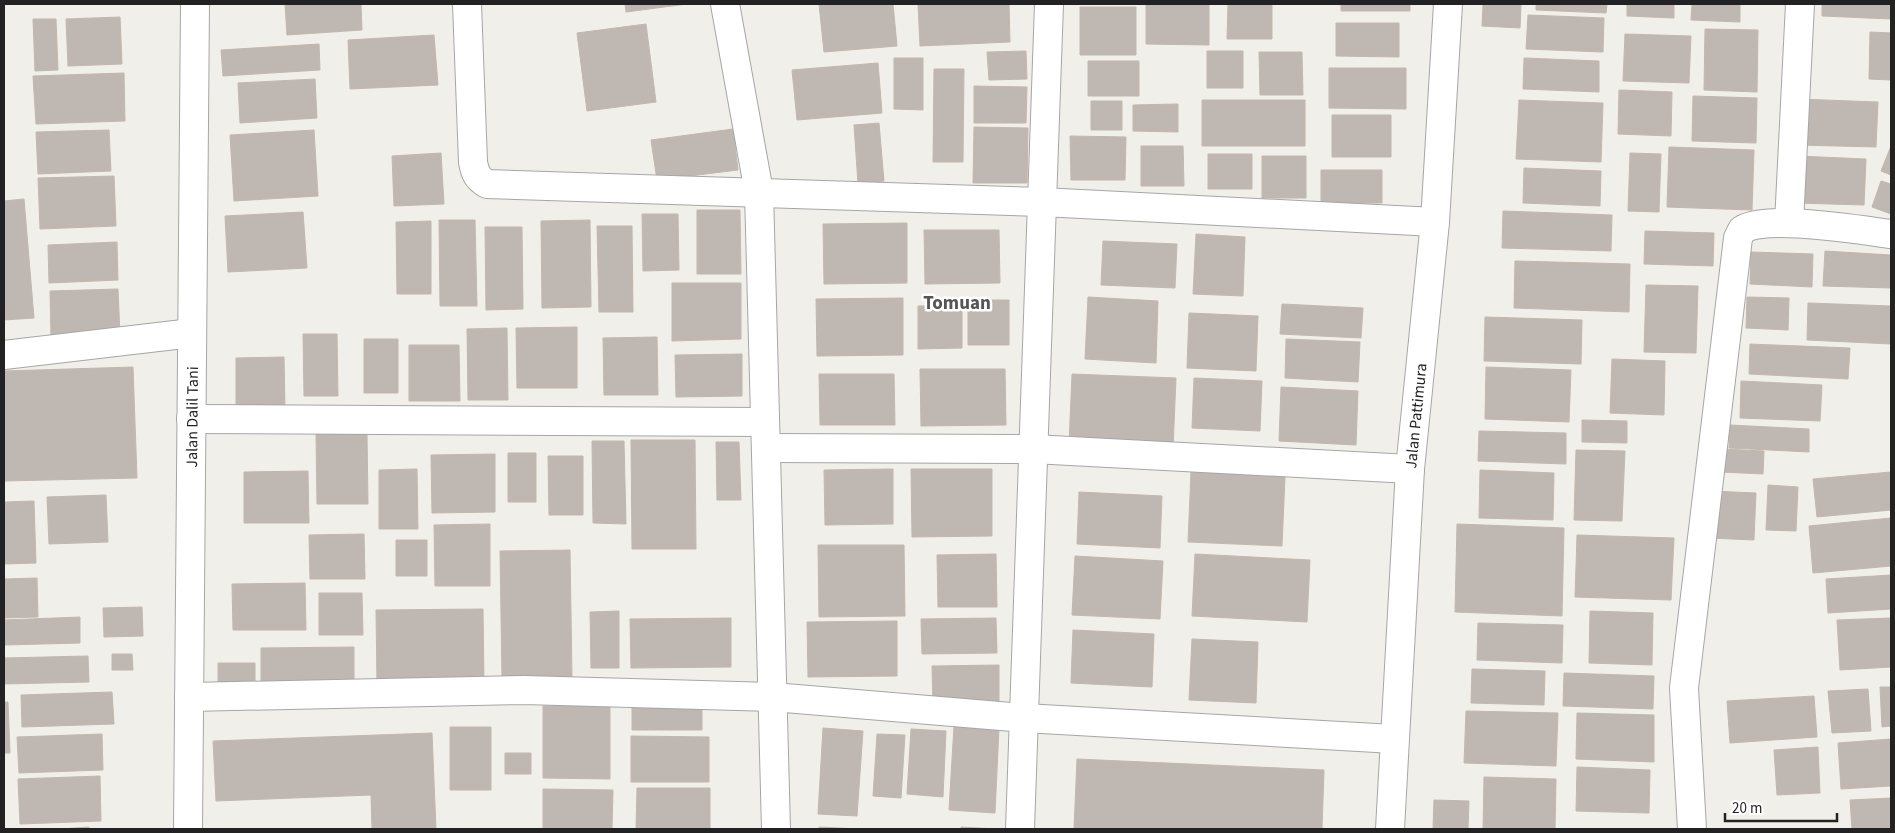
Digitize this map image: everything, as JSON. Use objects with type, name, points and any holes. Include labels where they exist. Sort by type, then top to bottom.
[{"type":"street","name":"Jalan Dalil Tani","points":[[188,829],[195,4]]},
{"type":"street","points":[[467,4],[473,162],[475,173],[480,180],[488,184],[1042,202],[1435,222]]},
{"type":"street","points":[[724,4],[759,192],[776,829]]},
{"type":"street","points":[[1020,829],[1049,4]]},
{"type":"street","name":"Jalan Pattimura","points":[[1390,829],[1410,469],[1435,222],[1448,4]]},
{"type":"street","points":[[1790,223],[1800,4]]},
{"type":"street","points":[[1692,829],[1684,688],[1738,238],[1742,230],[1755,224],[1790,223],[1891,234]]},
{"type":"street","points":[[4,355],[192,333]]},
{"type":"street","points":[[192,419],[765,435],[1410,469]]},
{"type":"street","points":[[189,697],[524,690],[773,697],[1024,718],[1394,739]]},
{"type":"building","points":[[285,4],[361,4],[362,30],[287,35]]},
{"type":"building","points":[[625,4],[687,4],[626,12]]},
{"type":"building","points":[[819,4],[893,4],[897,46],[824,52]]},
{"type":"building","points":[[918,4],[1009,4],[1010,42],[920,46]]},
{"type":"building","points":[[1146,4],[1209,4],[1209,45],[1146,44]]},
{"type":"building","points":[[1228,4],[1272,4],[1272,39],[1227,39]]},
{"type":"building","points":[[1341,4],[1410,4],[1410,11],[1341,11]]},
{"type":"building","points":[[1483,4],[1521,4],[1520,28],[1482,26]]},
{"type":"building","points":[[1536,4],[1607,4],[1606,13],[1536,10]]},
{"type":"building","points":[[1627,4],[1674,4],[1674,18],[1627,16]]},
{"type":"building","points":[[1692,4],[1740,4],[1740,22],[1691,20]]},
{"type":"building","points":[[1822,4],[1891,4],[1891,19],[1822,16]]},
{"type":"building","points":[[1080,7],[1136,7],[1136,55],[1080,55]]},
{"type":"building","points":[[1528,15],[1604,18],[1603,52],[1526,49]]},
{"type":"building","points":[[120,17],[122,64],[68,66],[66,19]]},
{"type":"building","points":[[33,19],[56,19],[58,70],[35,71]]},
{"type":"building","points":[[1336,23],[1399,23],[1399,57],[1336,56]]},
{"type":"building","points":[[646,24],[656,102],[587,111],[577,33]]},
{"type":"building","points":[[1705,29],[1758,30],[1757,92],[1704,90]]},
{"type":"building","points":[[1870,32],[1891,33],[1891,80],[1869,79]]},
{"type":"building","points":[[1625,34],[1691,36],[1689,83],[1623,81]]},
{"type":"building","points":[[434,35],[438,85],[350,89],[348,40]]},
{"type":"building","points":[[319,44],[320,70],[223,76],[221,50]]},
{"type":"building","points":[[1026,51],[1027,79],[989,80],[987,52]]},
{"type":"building","points":[[1207,51],[1243,51],[1243,88],[1207,88]]},
{"type":"building","points":[[1259,52],[1302,52],[1303,95],[1260,95]]},
{"type":"building","points":[[894,58],[923,58],[923,110],[894,109]]},
{"type":"building","points":[[1524,58],[1599,61],[1599,92],[1523,89]]},
{"type":"building","points":[[1088,61],[1139,61],[1139,96],[1088,96]]},
{"type":"building","points":[[878,63],[882,113],[797,120],[792,70]]},
{"type":"building","points":[[1329,68],[1406,68],[1406,109],[1329,108]]},
{"type":"building","points":[[934,69],[964,69],[963,162],[933,162]]},
{"type":"building","points":[[124,73],[125,121],[36,124],[33,76]]},
{"type":"building","points":[[315,79],[317,118],[240,123],[238,83]]},
{"type":"building","points":[[974,86],[1027,87],[1026,123],[974,123]]},
{"type":"building","points":[[1619,90],[1672,92],[1671,136],[1618,134]]},
{"type":"building","points":[[1693,96],[1757,98],[1756,143],[1692,141]]},
{"type":"building","points":[[1798,99],[1878,102],[1876,147],[1797,145]]},
{"type":"building","points":[[1202,100],[1305,100],[1305,146],[1202,146]]},
{"type":"building","points":[[1519,100],[1603,103],[1601,162],[1516,159]]},
{"type":"building","points":[[1091,101],[1122,101],[1122,130],[1091,130]]},
{"type":"building","points":[[1178,104],[1178,132],[1133,131],[1133,105]]},
{"type":"building","points":[[1332,115],[1391,115],[1391,157],[1332,157]]},
{"type":"building","points":[[879,123],[884,181],[858,184],[854,125]]},
{"type":"building","points":[[974,127],[1028,128],[1027,183],[973,183]]},
{"type":"building","points":[[733,129],[738,170],[657,180],[651,140]]},
{"type":"building","points":[[109,130],[111,171],[38,174],[36,132]]},
{"type":"building","points":[[314,130],[318,196],[234,201],[230,135]]},
{"type":"building","points":[[1070,136],[1126,137],[1125,180],[1071,180]]},
{"type":"building","points":[[1141,146],[1183,146],[1184,186],[1141,186]]},
{"type":"building","points":[[1891,146],[1891,175],[1881,171]]},
{"type":"building","points":[[1669,147],[1754,150],[1752,210],[1667,207]]},
{"type":"building","points":[[441,153],[444,204],[394,206],[392,156]]},
{"type":"building","points":[[1630,153],[1661,154],[1659,212],[1628,211]]},
{"type":"building","points":[[1208,154],[1252,154],[1252,189],[1208,189]]},
{"type":"building","points":[[1262,156],[1306,156],[1306,198],[1262,198]]},
{"type":"building","points":[[1798,156],[1866,159],[1864,205],[1796,203]]},
{"type":"building","points":[[1524,168],[1601,171],[1600,206],[1523,203]]},
{"type":"building","points":[[1321,170],[1382,170],[1382,203],[1321,203]]},
{"type":"building","points":[[114,176],[116,226],[40,229],[38,178]]},
{"type":"building","points":[[1881,181],[1891,184],[1891,214],[1872,207]]},
{"type":"building","points":[[24,199],[34,318],[4,320],[4,201]]},
{"type":"building","points":[[697,210],[740,210],[741,274],[697,274]]},
{"type":"building","points":[[1503,211],[1612,215],[1611,251],[1502,248]]},
{"type":"building","points":[[303,212],[307,268],[228,272],[225,216]]},
{"type":"building","points":[[642,214],[678,214],[679,270],[643,271]]},
{"type":"building","points":[[439,220],[475,220],[477,306],[440,306]]},
{"type":"building","points":[[590,220],[591,307],[542,308],[541,221]]},
{"type":"building","points":[[431,221],[431,294],[397,294],[396,222]]},
{"type":"building","points":[[907,223],[907,283],[824,284],[823,224]]},
{"type":"building","points":[[597,226],[632,226],[633,312],[599,312]]},
{"type":"building","points":[[485,227],[522,227],[523,309],[486,310]]},
{"type":"building","points":[[924,230],[999,230],[1000,283],[925,284]]},
{"type":"building","points":[[1645,231],[1714,233],[1713,266],[1644,264]]},
{"type":"building","points":[[1196,234],[1245,237],[1243,296],[1193,294]]},
{"type":"building","points":[[1103,241],[1177,244],[1175,288],[1101,285]]},
{"type":"building","points":[[117,242],[118,280],[49,283],[48,245]]},
{"type":"building","points":[[1825,251],[1891,255],[1891,288],[1823,286]]},
{"type":"building","points":[[1751,252],[1813,254],[1812,287],[1750,284]]},
{"type":"building","points":[[1515,261],[1630,264],[1629,312],[1514,308]]},
{"type":"building","points":[[672,283],[741,283],[741,339],[672,341]]},
{"type":"building","points":[[1646,285],[1698,286],[1696,353],[1644,352]]},
{"type":"building","points":[[118,289],[120,335],[51,337],[50,291]]},
{"type":"building","points":[[1088,297],[1158,301],[1156,363],[1085,359]]},
{"type":"building","points":[[1747,297],[1789,298],[1788,330],[1746,328]]},
{"type":"building","points":[[903,298],[903,355],[817,356],[816,299]]},
{"type":"building","points":[[968,300],[1009,300],[1009,345],[968,345]]},
{"type":"building","points":[[1808,303],[1891,306],[1891,344],[1807,340]]},
{"type":"building","points":[[1282,304],[1363,308],[1361,338],[1280,334]]},
{"type":"building","points":[[962,305],[962,348],[918,349],[918,306]]},
{"type":"building","points":[[1189,313],[1258,316],[1256,371],[1187,368]]},
{"type":"building","points":[[1485,317],[1582,320],[1581,364],[1484,361]]},
{"type":"building","points":[[577,327],[577,388],[517,388],[516,328]]},
{"type":"building","points":[[507,328],[508,400],[468,400],[467,329]]},
{"type":"building","points":[[303,334],[337,334],[338,396],[304,396]]},
{"type":"building","points":[[657,337],[658,395],[604,395],[603,338]]},
{"type":"building","points":[[364,339],[398,339],[398,393],[364,393]]},
{"type":"building","points":[[1286,339],[1360,342],[1358,382],[1285,378]]},
{"type":"building","points":[[1750,344],[1850,348],[1848,379],[1749,374]]},
{"type":"building","points":[[409,345],[459,345],[460,401],[409,401]]},
{"type":"building","points":[[742,354],[742,396],[676,397],[675,355]]},
{"type":"building","points":[[284,357],[285,409],[236,410],[236,358]]},
{"type":"building","points":[[1612,359],[1665,361],[1664,415],[1610,413]]},
{"type":"building","points":[[133,367],[137,478],[4,481],[4,371]]},
{"type":"building","points":[[1486,367],[1571,370],[1569,422],[1485,419]]},
{"type":"building","points":[[920,369],[1005,369],[1006,425],[921,426]]},
{"type":"building","points":[[819,374],[894,374],[895,425],[820,425]]},
{"type":"building","points":[[1072,374],[1176,378],[1173,449],[1069,444]]},
{"type":"building","points":[[1194,378],[1262,381],[1260,431],[1192,428]]},
{"type":"building","points":[[1741,381],[1822,385],[1820,421],[1740,418]]},
{"type":"building","points":[[1281,387],[1358,391],[1356,445],[1279,441]]},
{"type":"building","points":[[1582,420],[1627,421],[1627,443],[1582,442]]},
{"type":"building","points":[[1730,425],[1809,429],[1809,452],[1729,448]]},
{"type":"building","points":[[1479,431],[1566,433],[1566,464],[1478,461]]},
{"type":"building","points":[[316,434],[367,434],[368,504],[317,504]]},
{"type":"building","points":[[631,440],[695,440],[696,549],[632,549]]},
{"type":"building","points":[[592,441],[624,441],[626,524],[593,523]]},
{"type":"building","points":[[716,442],[739,442],[741,500],[717,500]]},
{"type":"building","points":[[1722,449],[1764,451],[1763,474],[1721,472]]},
{"type":"building","points":[[1576,450],[1625,451],[1622,521],[1574,520]]},
{"type":"building","points":[[508,453],[536,453],[536,502],[508,502]]},
{"type":"building","points":[[495,454],[495,512],[432,513],[431,455]]},
{"type":"building","points":[[548,456],[583,456],[583,515],[549,515]]},
{"type":"building","points":[[417,469],[418,529],[379,529],[379,470]]},
{"type":"building","points":[[893,469],[893,524],[825,525],[824,470]]},
{"type":"building","points":[[911,469],[992,469],[992,536],[912,537]]},
{"type":"building","points":[[1480,470],[1554,473],[1553,520],[1479,518]]},
{"type":"building","points":[[308,471],[309,523],[244,523],[244,472]]},
{"type":"building","points":[[1191,472],[1285,477],[1282,546],[1188,542]]},
{"type":"building","points":[[1891,472],[1891,510],[1817,517],[1813,479]]},
{"type":"building","points":[[1768,485],[1798,487],[1796,531],[1766,530]]},
{"type":"building","points":[[1711,491],[1756,493],[1754,540],[1709,538]]},
{"type":"building","points":[[1079,492],[1162,496],[1160,548],[1077,544]]},
{"type":"building","points":[[106,495],[108,542],[49,544],[47,497]]},
{"type":"building","points":[[34,501],[36,563],[4,564],[4,502]]},
{"type":"building","points":[[1891,518],[1891,566],[1813,573],[1809,526]]},
{"type":"building","points":[[490,524],[490,586],[435,586],[434,525]]},
{"type":"building","points":[[1457,524],[1564,528],[1562,616],[1455,612]]},
{"type":"building","points":[[364,534],[365,579],[310,579],[309,535]]},
{"type":"building","points":[[1577,535],[1674,538],[1671,600],[1575,597]]},
{"type":"building","points":[[396,540],[427,540],[427,576],[396,576]]},
{"type":"building","points":[[818,545],[904,545],[905,616],[819,617]]},
{"type":"building","points":[[570,550],[572,678],[502,679],[500,551]]},
{"type":"building","points":[[996,554],[997,607],[938,607],[937,555]]},
{"type":"building","points":[[1195,554],[1310,560],[1307,622],[1192,616]]},
{"type":"building","points":[[1075,556],[1163,561],[1160,619],[1072,615]]},
{"type":"building","points":[[1891,575],[1891,609],[1828,613],[1826,579]]},
{"type":"building","points":[[37,578],[38,617],[4,618],[4,579]]},
{"type":"building","points":[[305,583],[306,630],[233,630],[232,584]]},
{"type":"building","points":[[319,593],[362,593],[363,635],[319,635]]},
{"type":"building","points":[[142,607],[143,636],[104,637],[103,608]]},
{"type":"building","points":[[483,609],[484,684],[377,685],[376,610]]},
{"type":"building","points":[[619,611],[619,668],[591,668],[590,612]]},
{"type":"building","points":[[1590,611],[1653,613],[1652,665],[1589,663]]},
{"type":"building","points":[[80,617],[80,643],[4,645],[4,620]]},
{"type":"building","points":[[731,618],[731,667],[631,668],[630,619]]},
{"type":"building","points":[[996,618],[997,653],[922,654],[921,619]]},
{"type":"building","points":[[1891,618],[1891,667],[1840,670],[1837,620]]},
{"type":"building","points":[[897,621],[897,676],[808,677],[807,622]]},
{"type":"building","points":[[1478,623],[1563,625],[1562,663],[1477,660]]},
{"type":"building","points":[[1073,630],[1154,634],[1152,687],[1071,683]]},
{"type":"building","points":[[1192,639],[1258,642],[1256,703],[1189,700]]},
{"type":"building","points":[[354,647],[354,685],[261,686],[261,648]]},
{"type":"building","points":[[112,654],[132,654],[133,670],[112,670]]},
{"type":"building","points":[[88,656],[89,682],[4,684],[4,658]]},
{"type":"building","points":[[218,663],[255,663],[255,688],[218,688]]},
{"type":"building","points":[[999,665],[999,706],[933,706],[932,666]]},
{"type":"building","points":[[1472,669],[1545,671],[1544,705],[1471,703]]},
{"type":"building","points":[[1564,673],[1654,676],[1653,709],[1563,706]]},
{"type":"building","points":[[1880,687],[1891,687],[1891,726],[1882,727]]},
{"type":"building","points":[[1868,689],[1871,731],[1832,733],[1828,691]]},
{"type":"building","points":[[112,692],[114,724],[22,727],[21,695]]},
{"type":"building","points":[[1814,696],[1817,737],[1730,743],[1727,701]]},
{"type":"building","points":[[4,702],[8,702],[10,753],[4,753]]},
{"type":"building","points":[[632,704],[702,704],[702,730],[632,730]]},
{"type":"building","points":[[543,706],[610,706],[610,779],[543,778]]},
{"type":"building","points":[[1466,711],[1558,713],[1556,766],[1464,763]]},
{"type":"building","points":[[1577,713],[1654,715],[1654,762],[1576,759]]},
{"type":"building","points":[[954,726],[999,729],[995,813],[949,810]]},
{"type":"building","points":[[450,727],[491,727],[491,790],[450,790]]},
{"type":"building","points":[[823,728],[863,731],[857,816],[818,814]]},
{"type":"building","points":[[911,729],[946,731],[943,797],[907,794]]},
{"type":"building","points":[[432,733],[436,829],[372,829],[371,795],[216,801],[213,741]]},
{"type":"building","points":[[102,734],[103,770],[19,773],[17,737]]},
{"type":"building","points":[[877,734],[905,735],[901,798],[873,796]]},
{"type":"building","points":[[631,736],[709,737],[709,782],[631,782]]},
{"type":"building","points":[[1891,739],[1891,786],[1841,789],[1838,743]]},
{"type":"building","points":[[1818,747],[1820,793],[1777,795],[1774,750]]},
{"type":"building","points":[[505,753],[531,753],[531,774],[505,774]]},
{"type":"building","points":[[1077,759],[1324,770],[1322,829],[1074,829]]},
{"type":"building","points":[[1577,767],[1650,770],[1649,813],[1576,811]]},
{"type":"building","points":[[100,776],[101,821],[20,824],[18,779]]},
{"type":"building","points":[[1484,777],[1556,779],[1555,829],[1483,829]]},
{"type":"building","points":[[637,788],[710,788],[710,829],[636,829]]},
{"type":"building","points":[[543,789],[613,790],[612,829],[543,829]]},
{"type":"building","points":[[1891,798],[1891,829],[1852,829],[1850,800]]},
{"type":"building","points":[[1434,800],[1469,801],[1468,829],[1433,829]]},
{"type":"building","points":[[89,827],[89,829],[61,829]]},
{"type":"building","points":[[819,827],[859,829],[819,829]]},
{"type":"building","points":[[961,827],[996,829],[961,829]]},
{"type":"district","name":"Tomuan","points":[[957,302]]}]
